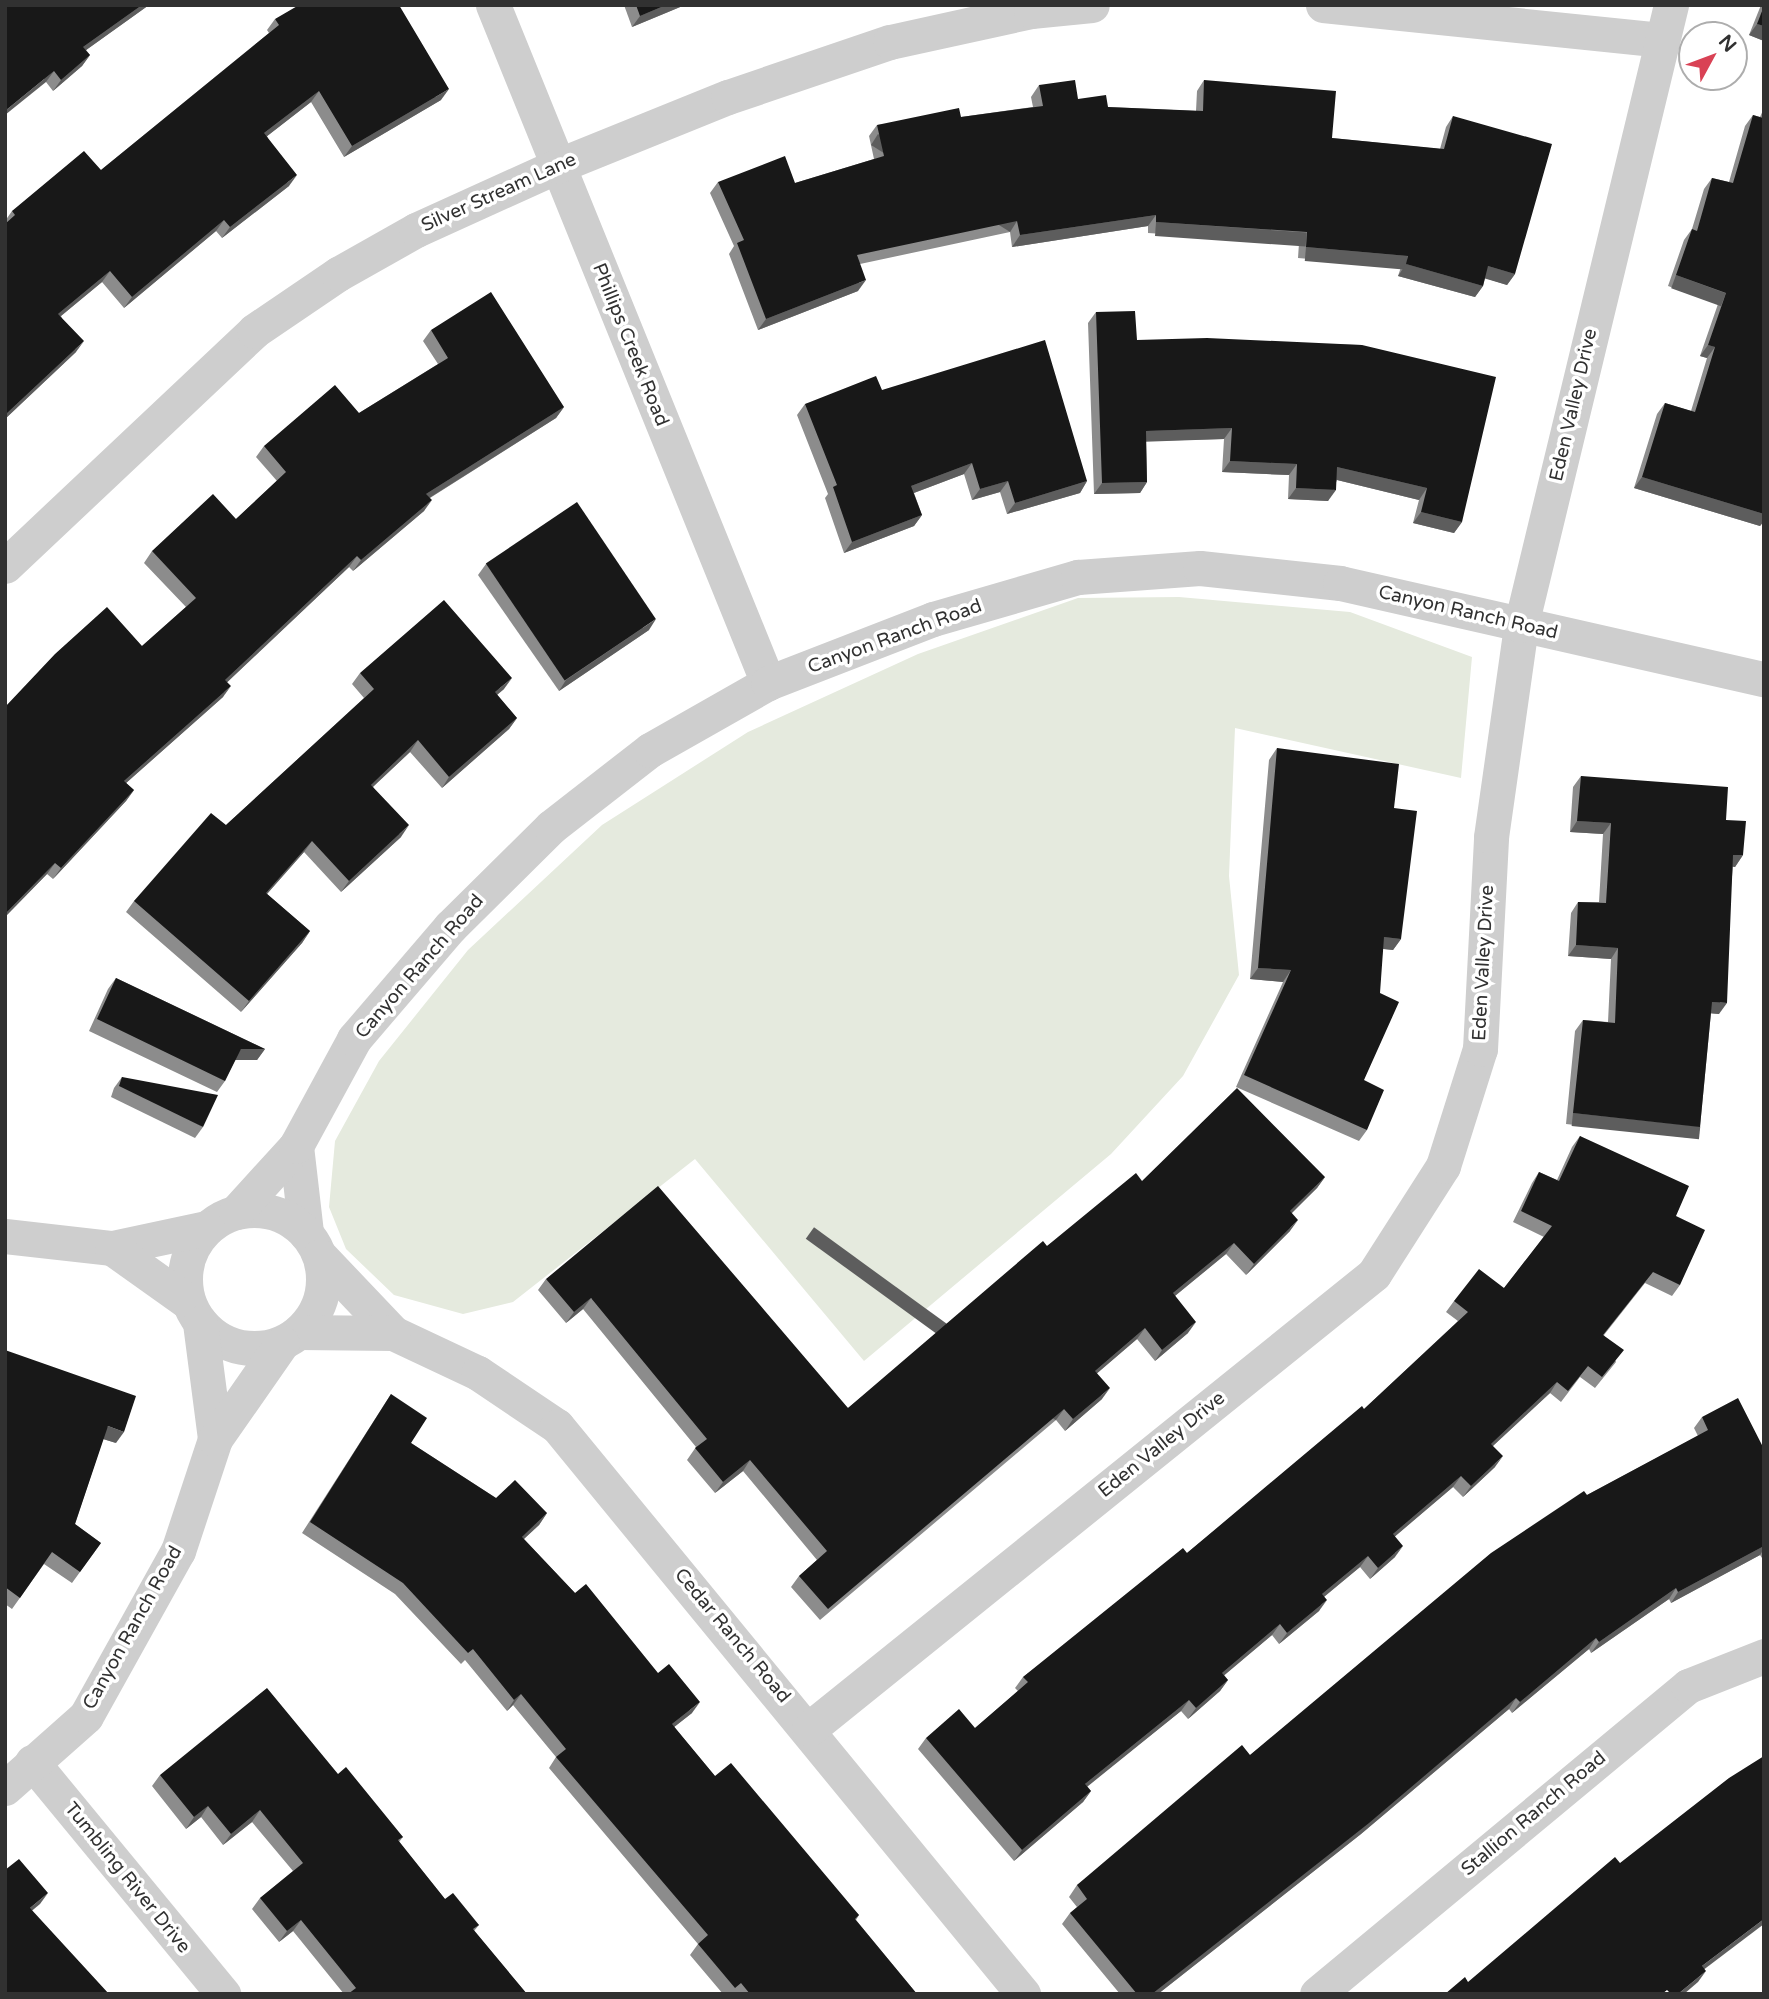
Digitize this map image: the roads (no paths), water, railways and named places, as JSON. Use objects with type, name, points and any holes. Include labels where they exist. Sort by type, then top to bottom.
[{"type":"street","name":"Phillips Creek Road","points":[[493,5],[768,683]]},
{"type":"street","name":"Silver Stream Lane","points":[[5,566],[254,331],[338,274],[416,230],[557,166],[728,97],[890,42],[1031,11],[1092,5]]},
{"type":"street","points":[[1323,5],[1661,40]]},
{"type":"street","name":"Eden Valley Drive","points":[[809,1729],[1374,1274],[1443,1166],[1480,1049],[1491,837],[1521,625],[1671,5]]},
{"type":"street","name":"Canyon Ranch Road","points":[[222,1220],[296,1146],[354,1040],[450,927],[551,827],[650,750],[768,683],[933,618],[1078,577],[1200,568],[1340,583],[1764,679]]},
{"type":"street","points":[[112,1248],[194,1312],[229,1344],[247,1348],[291,1338],[318,1305],[323,1273],[313,1245],[296,1146]]},
{"type":"street","points":[[5,1236],[112,1248],[222,1220],[274,1213],[313,1245]]},
{"type":"street","points":[[194,1312],[185,1270],[189,1254],[222,1220]]},
{"type":"street","name":"Cedar Ranch Road","points":[[313,1245],[393,1333],[478,1373],[558,1426],[809,1729],[1023,1994]]},
{"type":"street","name":"Canyon Ranch Road","points":[[194,1312],[215,1438]]},
{"type":"street","name":"Cedar Ranch Road","points":[[291,1338],[393,1333]]},
{"type":"street","name":"Canyon Ranch Road","points":[[5,1788],[86,1716],[178,1551],[215,1438],[291,1338]]},
{"type":"street","name":"Stallion Ranch Road","points":[[1317,1994],[1688,1686],[1764,1656]]},
{"type":"street","name":"Tumbling River Drive","points":[[32,1762],[223,1994]]}]
